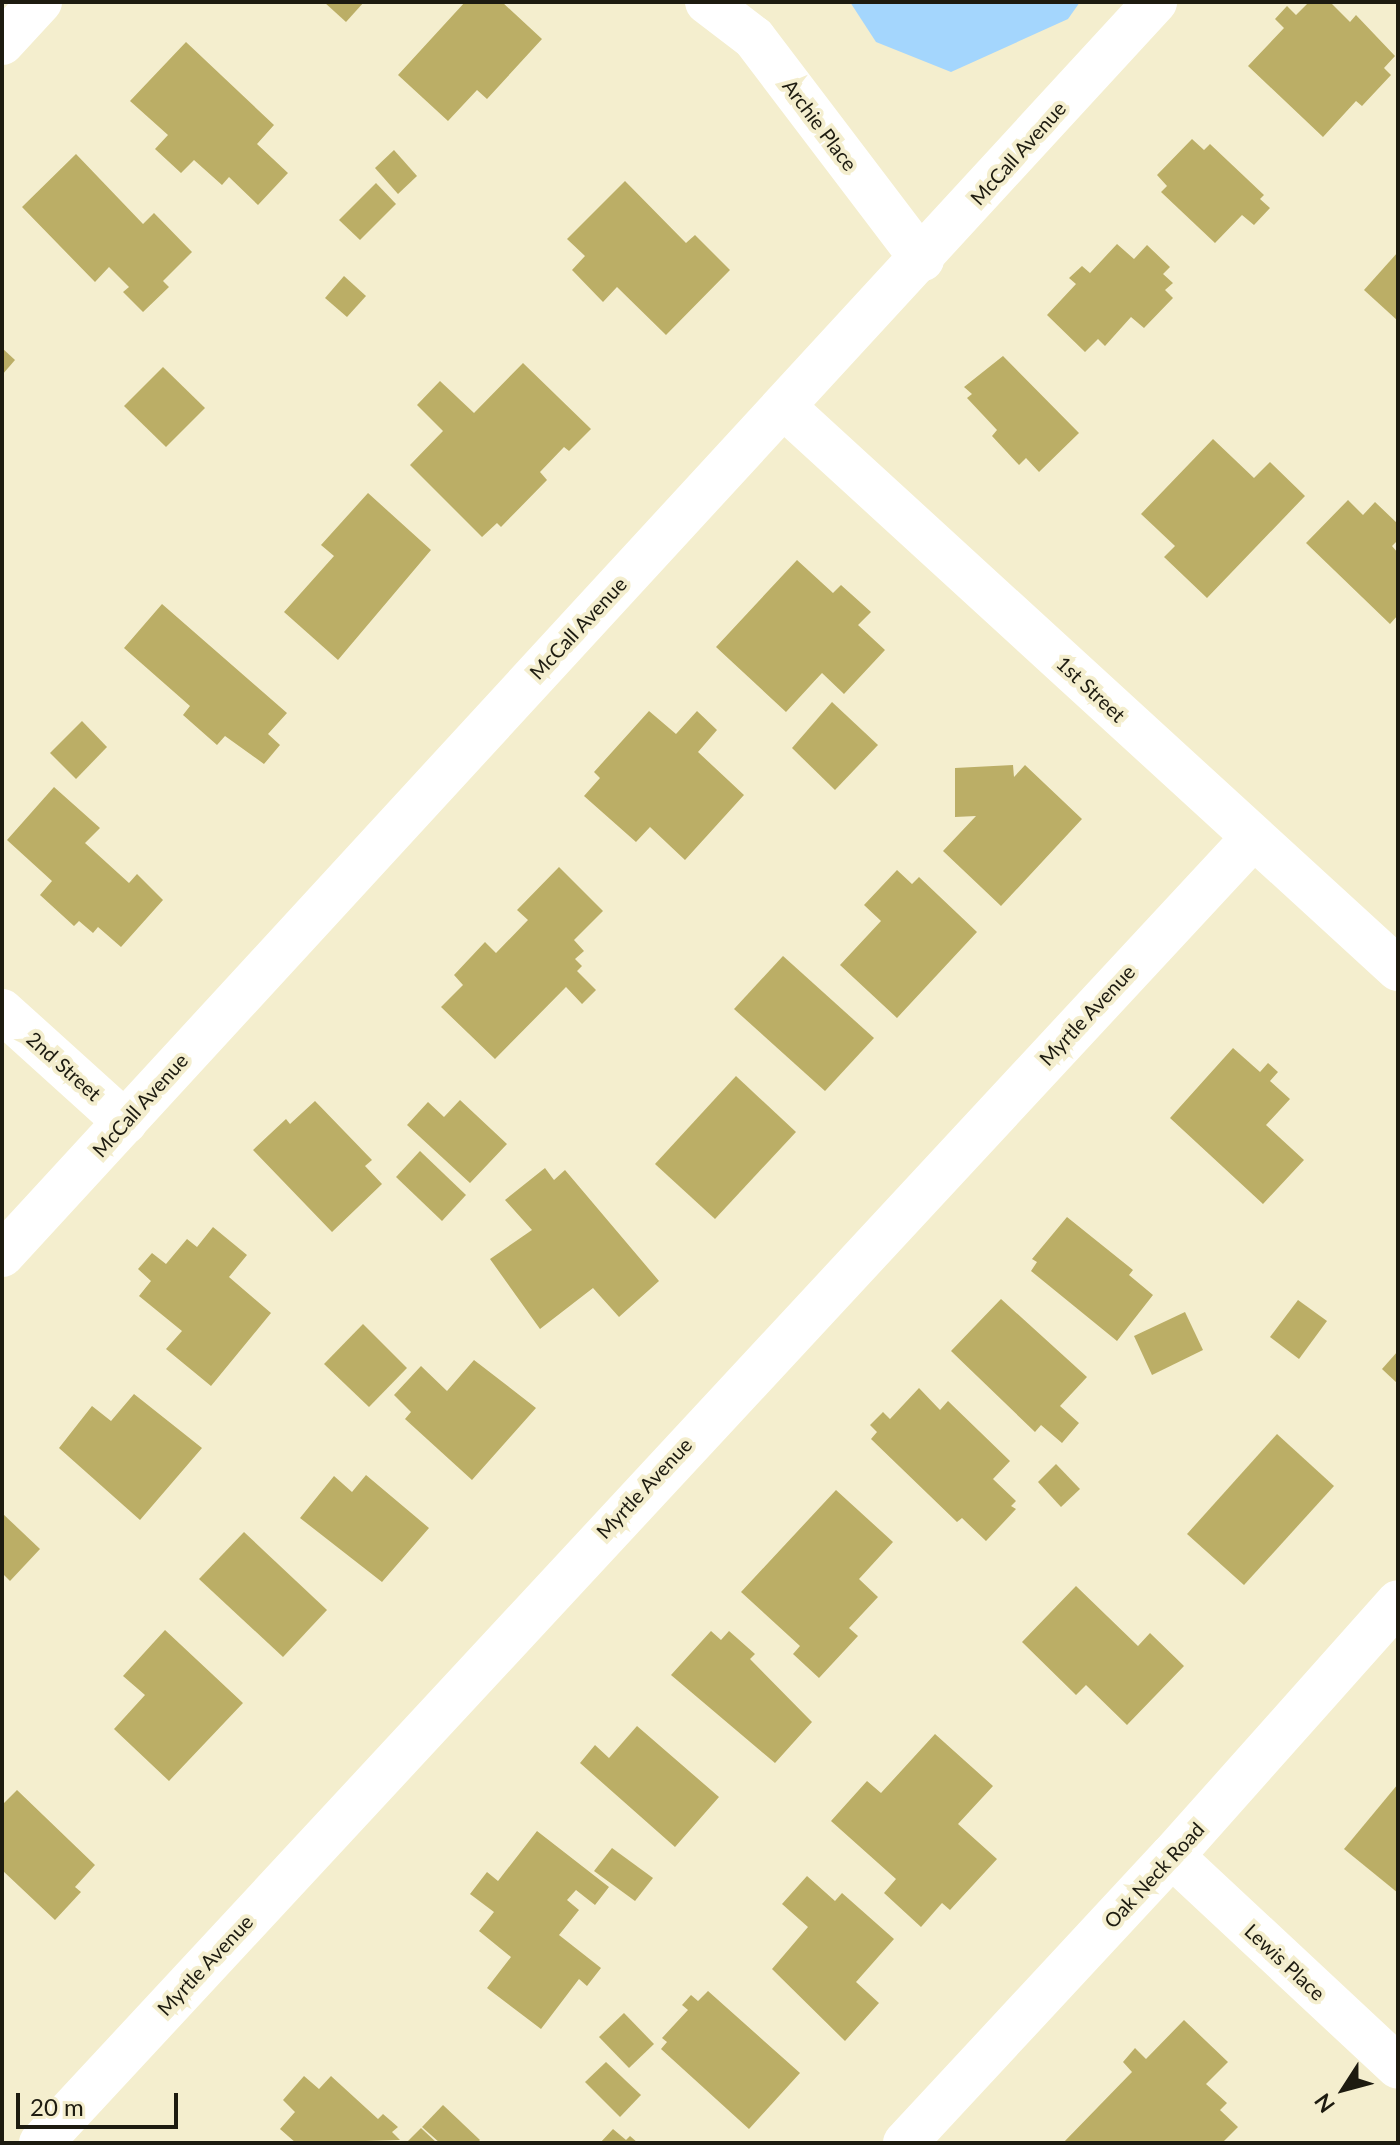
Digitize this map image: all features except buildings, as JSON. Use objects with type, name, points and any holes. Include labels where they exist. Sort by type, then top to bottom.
[{"type":"street","points":[[2,43],[40,2]]},
{"type":"street","name":"Archie Place","points":[[707,2],[746,20],[922,259]]},
{"type":"street","name":"McCall Avenue","points":[[2,1255],[361,860],[785,408],[1155,2]]},
{"type":"street","name":"1st Street","points":[[785,408],[1398,969]]},
{"type":"street","name":"Myrtle Avenue","points":[[41,2143],[1253,838]]},
{"type":"street","name":"2nd Street","points":[[2,1011],[125,1122]]},
{"type":"street","name":"Oak Neck Road","points":[[905,2143],[1172,1856],[1398,1602]]},
{"type":"street","name":"Lewis Place","points":[[1172,1856],[1398,2067]]},
{"type":"water","points":[[850,2],[1080,2],[1068,19],[951,72],[876,42]]}]
